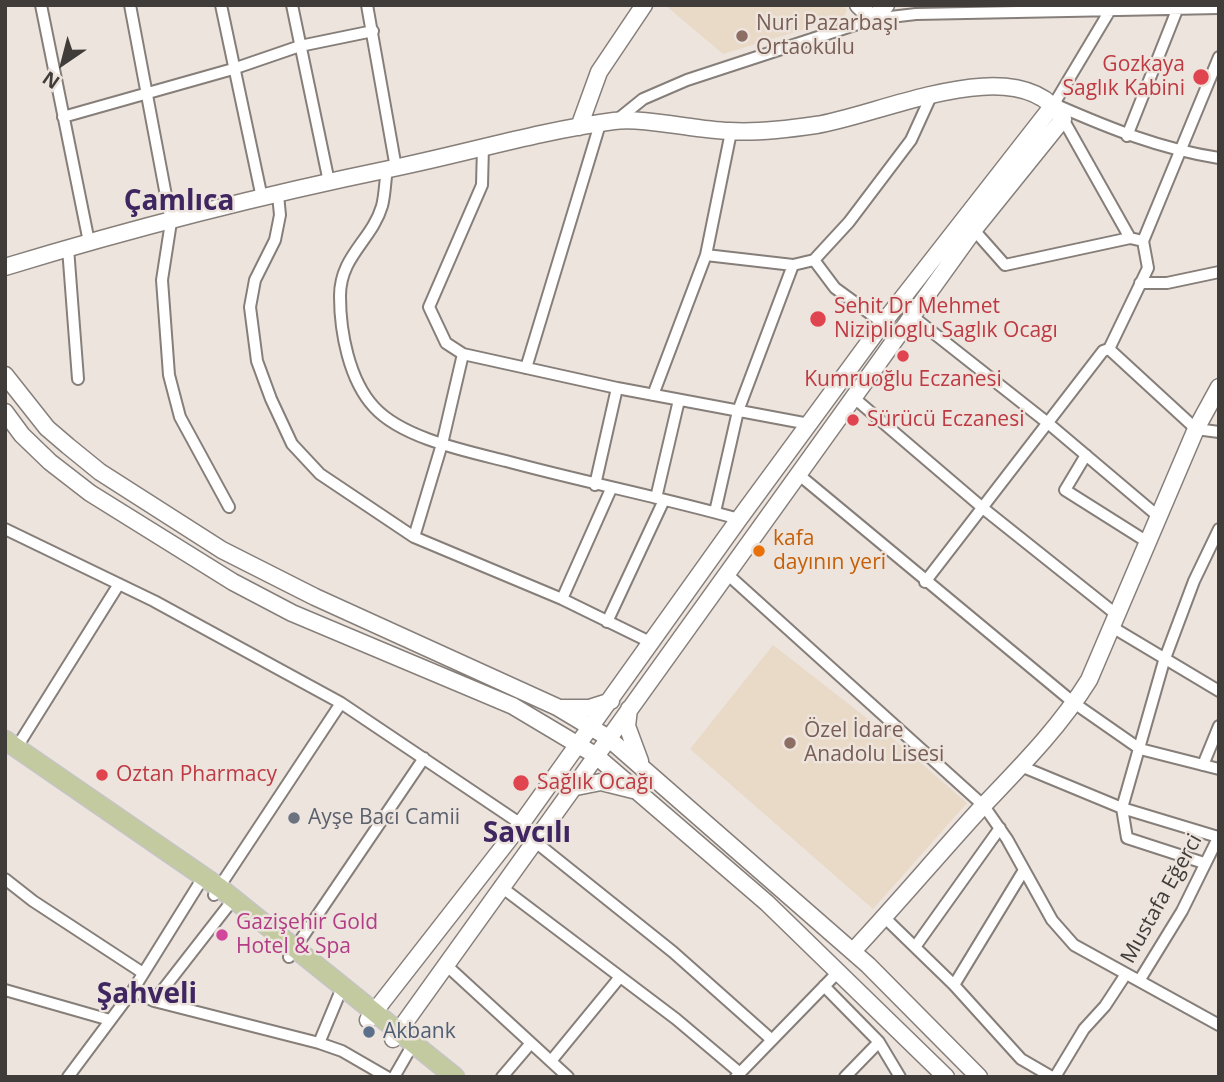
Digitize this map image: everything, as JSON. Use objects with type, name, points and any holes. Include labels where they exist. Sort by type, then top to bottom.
[{"type":"main road","points":[[9,746],[220,897]]},
{"type":"main road","points":[[9,746],[220,897],[371,1016]]},
{"type":"main road","points":[[292,953],[340,995],[455,1077]]},
{"type":"main road","points":[[396,1034],[409,1051],[441,1077]]},
{"type":"street","points":[[41,5],[89,242]]},
{"type":"street","points":[[130,5],[171,222],[162,280],[169,375],[180,417],[229,507]]},
{"type":"street","points":[[220,5],[233,69],[270,197],[281,215],[275,240],[255,279],[250,307],[257,361],[271,400],[292,444],[320,474],[414,537],[562,599],[652,643]]},
{"type":"street","points":[[292,5],[328,182]]},
{"type":"street","points":[[367,5],[392,168],[382,207],[343,271],[340,296],[344,338],[356,377],[374,407],[401,425],[442,444],[595,485],[738,519]]},
{"type":"street","points":[[858,5],[873,19]]},
{"type":"street","points":[[873,19],[886,5]]},
{"type":"street","points":[[579,127],[598,72],[641,6]]},
{"type":"street","points":[[371,1016],[521,824],[738,519],[883,323],[1054,104],[1108,8]]},
{"type":"street","points":[[617,121],[643,99],[687,80],[873,19],[970,9],[1219,8]]},
{"type":"street","points":[[1127,136],[1177,10]]},
{"type":"street","points":[[63,117],[233,69],[300,46],[373,32]]},
{"type":"street","points":[[925,582],[984,509],[1103,351],[1109,349],[1148,268],[1143,241],[1219,57]]},
{"type":"street","points":[[5,267],[89,242],[328,182],[579,127],[617,121],[731,132],[815,125],[882,110],[932,94],[990,86],[1014,88],[1127,136],[1180,152],[1219,158]]},
{"type":"street","points":[[706,255],[793,265],[814,261],[849,222],[911,140],[932,94]]},
{"type":"street","points":[[1054,104],[1130,238]]},
{"type":"street","points":[[396,1034],[974,230],[1063,119]]},
{"type":"street","points":[[526,368],[600,124]]},
{"type":"street","points":[[653,395],[706,255],[731,132]]},
{"type":"street","points":[[484,146],[482,185],[429,307],[446,343],[463,354],[617,388],[809,424]]},
{"type":"street","points":[[974,230],[1005,265],[1130,238],[1143,241]]},
{"type":"street","points":[[68,248],[78,379]]},
{"type":"street","points":[[814,261],[835,288],[883,323]]},
{"type":"street","points":[[715,512],[738,411],[793,265]]},
{"type":"street","points":[[1140,283],[1167,283],[1219,271]]},
{"type":"street","points":[[912,316],[1049,424],[1159,517]]},
{"type":"street","points":[[1109,349],[1196,429],[1219,432]]},
{"type":"street","points":[[414,537],[442,444],[463,354]]},
{"type":"street","points":[[5,374],[47,428],[100,472],[222,550],[303,591],[557,707],[607,737],[853,951],[979,1077]]},
{"type":"street","points":[[853,951],[984,806],[1023,768],[1089,680],[1196,429],[1219,387]]},
{"type":"street","points":[[595,485],[617,388]]},
{"type":"street","points":[[853,397],[1114,621],[1164,661],[1219,691]]},
{"type":"street","points":[[607,622],[660,499],[679,400]]},
{"type":"street","points":[[5,412],[22,435],[50,462],[90,493],[233,582],[292,613],[513,706],[579,743],[839,971],[946,1077]]},
{"type":"street","points":[[1086,455],[1065,489],[1149,543]]},
{"type":"street","points":[[798,474],[1074,703],[1140,749],[1219,769]]},
{"type":"street","points":[[562,599],[611,489]]},
{"type":"street","points":[[5,529],[119,584],[341,703],[521,824]]},
{"type":"street","points":[[1204,863],[1127,838],[1122,808],[1164,661],[1194,581],[1219,529]]},
{"type":"street","points":[[726,573],[984,806],[1000,828],[1052,920],[1074,945],[1219,1026]]},
{"type":"street","points":[[9,746],[119,584]]},
{"type":"street","points":[[557,707],[589,708],[611,701]]},
{"type":"street","points":[[153,1001],[341,703]]},
{"type":"street","points":[[630,706],[627,726],[633,749],[644,769]]},
{"type":"street","points":[[1203,765],[1219,726]]},
{"type":"street","points":[[554,728],[562,746],[561,768]]},
{"type":"street","points":[[292,953],[424,758]]},
{"type":"street","points":[[1023,768],[1122,808],[1218,836]]},
{"type":"street","points":[[571,788],[601,782],[624,786],[639,793]]},
{"type":"street","points":[[915,947],[1000,828]]},
{"type":"street","name":"Mustafa Eğerci","points":[[1139,981],[1182,911],[1218,836]]},
{"type":"street","points":[[533,840],[673,952],[772,1040]]},
{"type":"street","points":[[954,985],[1024,870]]},
{"type":"street","points":[[5,879],[33,901],[143,973]]},
{"type":"street","points":[[68,1077],[132,990],[199,884]]},
{"type":"street","points":[[500,886],[620,977],[738,1075],[839,971]]},
{"type":"street","points":[[884,917],[954,985],[1021,1059],[1053,1077],[1084,1029],[1105,1006],[1126,974]]},
{"type":"street","points":[[445,964],[568,1077]]},
{"type":"street","points":[[551,1061],[620,977]]},
{"type":"street","points":[[824,986],[879,1042],[900,1077]]},
{"type":"street","points":[[5,990],[110,1020]]},
{"type":"street","points":[[132,990],[153,1001],[319,1043],[342,1051],[387,1077]]},
{"type":"street","points":[[319,1043],[340,995]]},
{"type":"street","points":[[845,1077],[879,1042]]},
{"type":"street","points":[[502,1077],[531,1043]]},
{"type":"street","points":[[394,1077],[409,1051]]},
{"type":"shaded area","name":"Nuri Pazarbaşı Ortaokulu","points":[[665,5],[842,5],[847,10],[844,17],[723,54]]},
{"type":"shaded area","points":[[773,645],[891,737],[967,803],[873,909],[690,749]]},
{"type":"place","name":"Nuri Pazarbaşı Ortaokulu","points":[[742,36]]},
{"type":"place","name":"Gozkaya Saglık Kabini","points":[[1201,77]]},
{"type":"place","name":"Sehit Dr Mehmet Niziplioglu Saglık Ocagı","points":[[818,319]]},
{"type":"place","name":"Kumruoğlu Eczanesi","points":[[903,356]]},
{"type":"place","name":"Sürücü Eczanesi","points":[[853,420]]},
{"type":"place","name":"kafa dayının yeri","points":[[759,551]]},
{"type":"place","name":"Özel İdare Anadolu Lisesi","points":[[790,743]]},
{"type":"place","name":"Oztan Pharmacy","points":[[102,775]]},
{"type":"place","name":"Sağlık Ocağı","points":[[521,783]]},
{"type":"place","name":"Ayşe Bacı Camii","points":[[294,818]]},
{"type":"place","name":"Gazişehir Gold Hotel & Spa","points":[[222,935]]},
{"type":"place","name":"Akbank","points":[[369,1032]]},
{"type":"district","name":"Çamlıca","points":[[179,202]]},
{"type":"district","name":"Savcılı","points":[[527,834]]},
{"type":"district","name":"Şahveli","points":[[147,995]]}]
